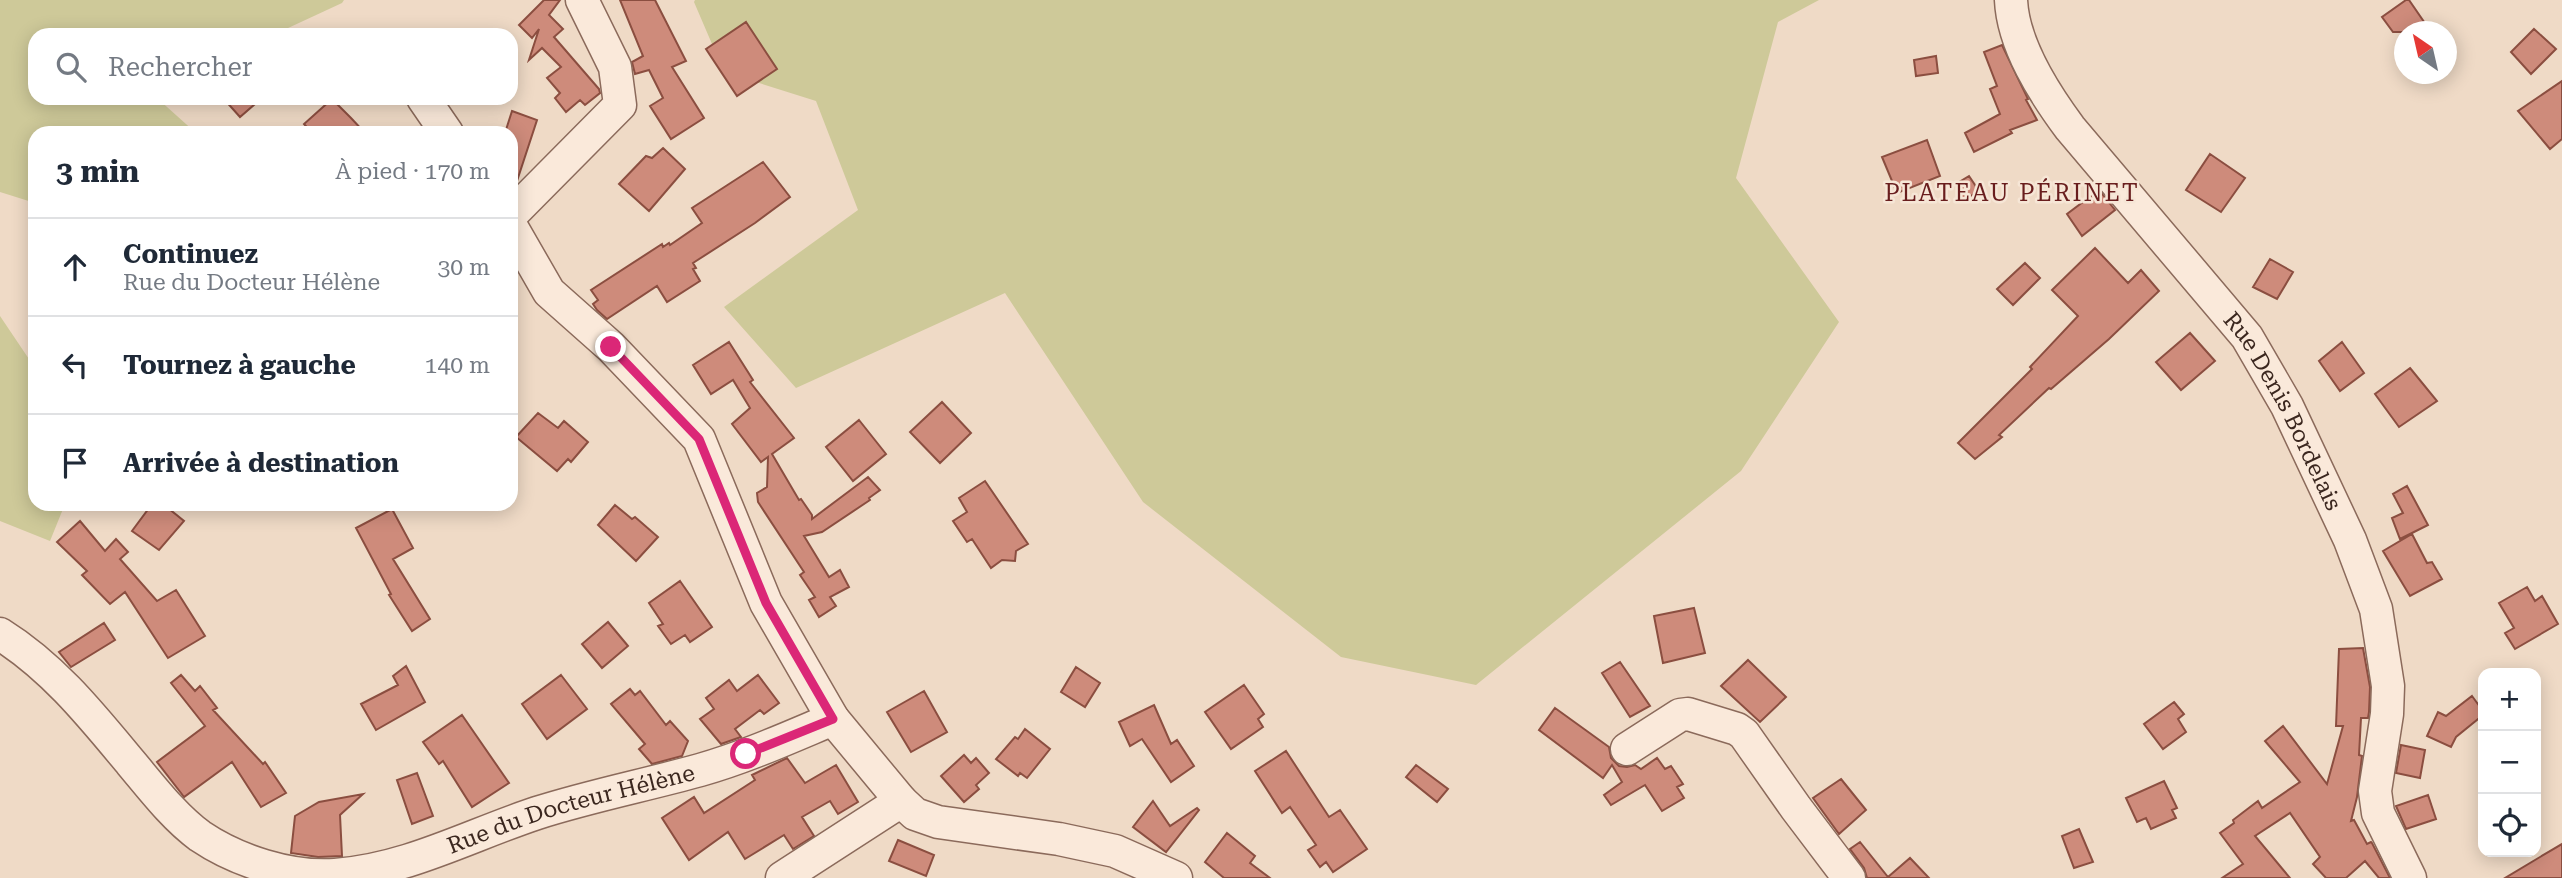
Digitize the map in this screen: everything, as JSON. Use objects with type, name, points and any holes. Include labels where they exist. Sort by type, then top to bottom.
[{"type":"street","points":[[518,208],[620,105],[615,67],[582,0]]},
{"type":"street","name":"Rue Denis Bordelais","points":[[2011,0],[2023,48],[2048,98],[2070,128],[2247,338],[2287,406],[2350,540],[2376,609],[2387,676],[2387,714],[2375,791],[2378,813],[2410,878]]},
{"type":"street","points":[[428,105],[442,126]]},
{"type":"street","points":[[518,238],[549,292],[611,347],[699,439],[766,603],[833,719],[901,801],[915,814],[938,822],[1059,839],[1115,851],[1175,878]]},
{"type":"street","name":"Rue du Docteur Hélène","points":[[0,634],[45,667],[149,785],[198,835],[244,859],[308,874],[335,875],[400,863],[468,841],[547,810],[702,770],[833,719]]},
{"type":"street","points":[[1627,749],[1680,715],[1693,715],[1737,729],[1744,734],[1849,878]]},
{"type":"street","points":[[782,878],[901,801]]},
{"type":"shaded area","points":[[0,0],[344,0],[288,28],[28,28],[28,105],[165,105],[188,126],[28,126],[28,201],[0,192]]},
{"type":"shaded area","points":[[695,0],[1819,0],[1778,22],[1736,178],[1839,322],[1741,471],[1476,685],[1341,657],[1143,502],[1005,293],[796,388],[724,307],[858,210],[816,101],[724,72]]},
{"type":"shaded area","points":[[0,316],[28,358],[28,511],[62,511],[50,541],[0,521]]},
{"type":"building","points":[[544,0],[560,0],[549,15],[563,29],[554,37],[600,93],[585,105],[580,100],[566,112],[555,98],[560,93],[547,78],[561,67],[542,48],[529,60],[539,29],[532,38],[519,25]]},
{"type":"building","points":[[620,0],[655,0],[686,61],[672,67],[704,118],[671,139],[650,106],[663,98],[649,70],[635,74],[632,62],[643,56]]},
{"type":"building","points":[[2409,0],[2423,21],[2394,21],[2393,32],[2382,17]]},
{"type":"building","points":[[746,22],[777,69],[737,96],[706,49]]},
{"type":"building","points":[[2534,29],[2556,49],[2531,74],[2511,52]]},
{"type":"building","points":[[2002,45],[2037,120],[2010,130],[2012,133],[1974,152],[1965,133],[2000,114],[1990,89],[1997,86],[1984,52]]},
{"type":"building","points":[[1936,56],[1938,73],[1916,76],[1914,60]]},
{"type":"building","points":[[2562,81],[2562,139],[2550,149],[2518,111]]},
{"type":"building","points":[[229,105],[254,105],[240,117]]},
{"type":"building","points":[[325,105],[338,105],[358,126],[306,126],[304,124]]},
{"type":"building","points":[[512,111],[537,120],[518,178],[518,126],[507,126]]},
{"type":"building","points":[[1927,140],[1940,176],[1897,193],[1882,157]]},
{"type":"building","points":[[663,148],[685,169],[649,211],[619,184],[646,156],[652,158]]},
{"type":"building","points":[[2210,154],[2245,178],[2221,212],[2186,190]]},
{"type":"building","points":[[763,162],[790,197],[693,263],[696,268],[693,269],[700,281],[667,302],[657,286],[607,319],[597,310],[593,304],[598,300],[591,290],[662,244],[663,247],[669,243],[670,245],[702,223],[692,208]]},
{"type":"building","points":[[1969,176],[1979,191],[1962,201],[1956,184]]},
{"type":"building","points":[[2099,190],[2115,210],[2082,236],[2067,214]]},
{"type":"building","points":[[2095,248],[2128,283],[2141,270],[2159,291],[2109,339],[2049,388],[1999,435],[2002,437],[1975,459],[1958,443],[2032,369],[2030,367],[2078,316],[2052,290]]},
{"type":"building","points":[[2270,259],[2293,272],[2277,299],[2253,287]]},
{"type":"building","points":[[2025,263],[2040,278],[2013,305],[1997,289]]},
{"type":"building","points":[[2190,333],[2215,361],[2181,390],[2156,362]]},
{"type":"building","points":[[729,342],[753,380],[750,382],[794,438],[772,454],[812,519],[868,477],[880,490],[869,498],[870,500],[822,532],[804,536],[829,577],[840,570],[849,587],[830,597],[836,606],[819,617],[809,600],[815,597],[800,575],[804,572],[758,502],[757,493],[767,487],[768,457],[761,462],[732,424],[750,408],[733,380],[711,394],[693,365]]},
{"type":"building","points":[[2342,342],[2364,373],[2340,391],[2319,361]]},
{"type":"building","points":[[2410,368],[2437,401],[2399,427],[2375,394]]},
{"type":"building","points":[[942,402],[971,433],[940,463],[910,432]]},
{"type":"building","points":[[538,413],[558,428],[564,421],[588,442],[571,462],[568,459],[557,471],[518,439],[518,435]]},
{"type":"building","points":[[859,420],[886,454],[853,481],[826,447]]},
{"type":"building","points":[[985,481],[1028,544],[1016,551],[1015,561],[1002,560],[991,568],[972,539],[967,542],[953,521],[967,512],[959,498]]},
{"type":"building","points":[[2407,486],[2428,525],[2400,539],[2392,518],[2403,513],[2393,494]]},
{"type":"building","points":[[615,505],[632,519],[635,517],[658,537],[636,561],[598,525]]},
{"type":"building","points":[[147,511],[172,511],[184,521],[159,550],[132,531]]},
{"type":"building","points":[[393,511],[413,548],[393,559],[430,619],[412,631],[389,595],[391,594],[356,528]]},
{"type":"building","points":[[80,521],[105,551],[116,539],[128,552],[120,559],[157,601],[176,590],[205,636],[168,658],[125,592],[110,604],[82,575],[87,571],[57,542]]},
{"type":"building","points":[[2412,534],[2427,563],[2432,562],[2442,579],[2410,596],[2383,551]]},
{"type":"building","points":[[680,581],[712,627],[690,642],[685,635],[671,644],[658,626],[663,624],[649,603]]},
{"type":"building","points":[[2527,587],[2535,601],[2542,596],[2558,624],[2515,649],[2505,633],[2514,628],[2499,603]]},
{"type":"building","points":[[1694,608],[1705,653],[1663,663],[1654,616]]},
{"type":"building","points":[[608,622],[628,646],[602,668],[582,644]]},
{"type":"building","points":[[104,623],[115,640],[71,667],[59,652]]},
{"type":"building","points":[[2363,648],[2370,687],[2369,712],[2368,718],[2361,718],[2359,755],[2362,756],[2351,821],[2354,820],[2367,844],[2372,843],[2390,878],[2379,878],[2365,861],[2346,878],[2326,878],[2313,864],[2320,857],[2290,813],[2255,836],[2290,878],[2222,878],[2243,864],[2220,833],[2258,801],[2262,808],[2300,782],[2265,741],[2283,726],[2327,784],[2343,726],[2336,726],[2339,649]]},
{"type":"building","points":[[1748,660],[1786,697],[1760,722],[1721,686]]},
{"type":"building","points":[[1620,662],[1650,706],[1630,717],[1602,673]]},
{"type":"building","points":[[406,666],[425,702],[376,730],[361,704],[398,685],[393,676]]},
{"type":"building","points":[[1076,667],[1100,683],[1085,707],[1061,692]]},
{"type":"building","points":[[181,675],[195,691],[200,686],[217,708],[213,710],[263,764],[265,762],[286,793],[261,807],[232,762],[184,797],[157,762],[205,726],[171,683]]},
{"type":"building","points":[[561,675],[587,709],[547,739],[522,704]]},
{"type":"building","points":[[758,675],[779,703],[764,714],[760,710],[735,729],[741,737],[721,744],[700,719],[714,709],[706,698],[729,680],[737,691]]},
{"type":"building","points":[[1244,685],[1264,714],[1258,719],[1263,727],[1231,749],[1205,712]]},
{"type":"building","points":[[630,689],[635,695],[640,691],[666,725],[670,721],[688,741],[682,756],[652,764],[639,749],[645,744],[611,704]]},
{"type":"building","points":[[924,691],[947,732],[911,752],[887,712]]},
{"type":"building","points":[[2472,696],[2478,704],[2478,719],[2456,737],[2451,747],[2427,736],[2438,712],[2446,716]]},
{"type":"building","points":[[2174,702],[2184,714],[2178,719],[2186,732],[2163,749],[2144,724]]},
{"type":"building","points":[[1154,705],[1171,744],[1177,740],[1194,766],[1171,782],[1142,739],[1130,746],[1119,722]]},
{"type":"building","points":[[1555,708],[1609,747],[1611,758],[1619,766],[1635,765],[1641,769],[1657,758],[1665,769],[1671,766],[1683,784],[1677,787],[1684,798],[1662,811],[1645,785],[1611,805],[1604,795],[1622,782],[1612,765],[1603,778],[1539,730]]},
{"type":"building","points":[[462,715],[509,783],[472,807],[443,761],[439,764],[423,742]]},
{"type":"building","points":[[1025,729],[1050,749],[1027,778],[1020,773],[1018,776],[996,759]]},
{"type":"building","points":[[2401,745],[2425,750],[2420,778],[2396,773]]},
{"type":"building","points":[[1286,751],[1329,817],[1340,810],[1367,849],[1333,872],[1326,862],[1320,867],[1308,850],[1316,845],[1290,807],[1282,813],[1255,771]]},
{"type":"building","points":[[964,755],[971,763],[976,758],[989,773],[976,785],[979,789],[964,802],[941,776]]},
{"type":"building","points":[[787,758],[805,783],[836,765],[858,802],[838,814],[830,801],[802,817],[814,836],[793,849],[784,835],[745,859],[728,832],[689,860],[662,818],[694,797],[704,813],[755,780],[752,775]]},
{"type":"building","points":[[1416,765],[1448,789],[1437,802],[1406,777]]},
{"type":"building","points":[[417,773],[433,816],[412,824],[397,780]]},
{"type":"building","points":[[1841,779],[1866,810],[1839,834],[1813,798]]},
{"type":"building","points":[[2164,781],[2177,808],[2172,810],[2176,818],[2151,829],[2146,818],[2137,822],[2126,798]]},
{"type":"building","points":[[363,794],[340,815],[342,856],[318,857],[291,853],[295,816],[319,802]]},
{"type":"building","points":[[2428,795],[2436,819],[2406,829],[2396,806]]},
{"type":"building","points":[[1153,801],[1170,826],[1197,808],[1199,810],[1166,852],[1133,827]]},
{"type":"building","points":[[2079,829],[2093,862],[2074,868],[2062,836]]},
{"type":"building","points":[[1227,833],[1255,856],[1250,863],[1270,878],[1224,878],[1205,862]]},
{"type":"building","points":[[898,840],[934,855],[926,876],[889,861]]},
{"type":"building","points":[[1860,842],[1888,877],[1910,858],[1929,878],[1867,878],[1864,868],[1850,849]]},
{"type":"building","points":[[2562,844],[2562,878],[2505,878],[2541,857]]},
{"type":"district","name":"PLATEAU PÉRINET","points":[[2012,193]]},
{"type":"route","points":[[611,347],[699,439],[766,603],[833,719],[746,754]]}]
